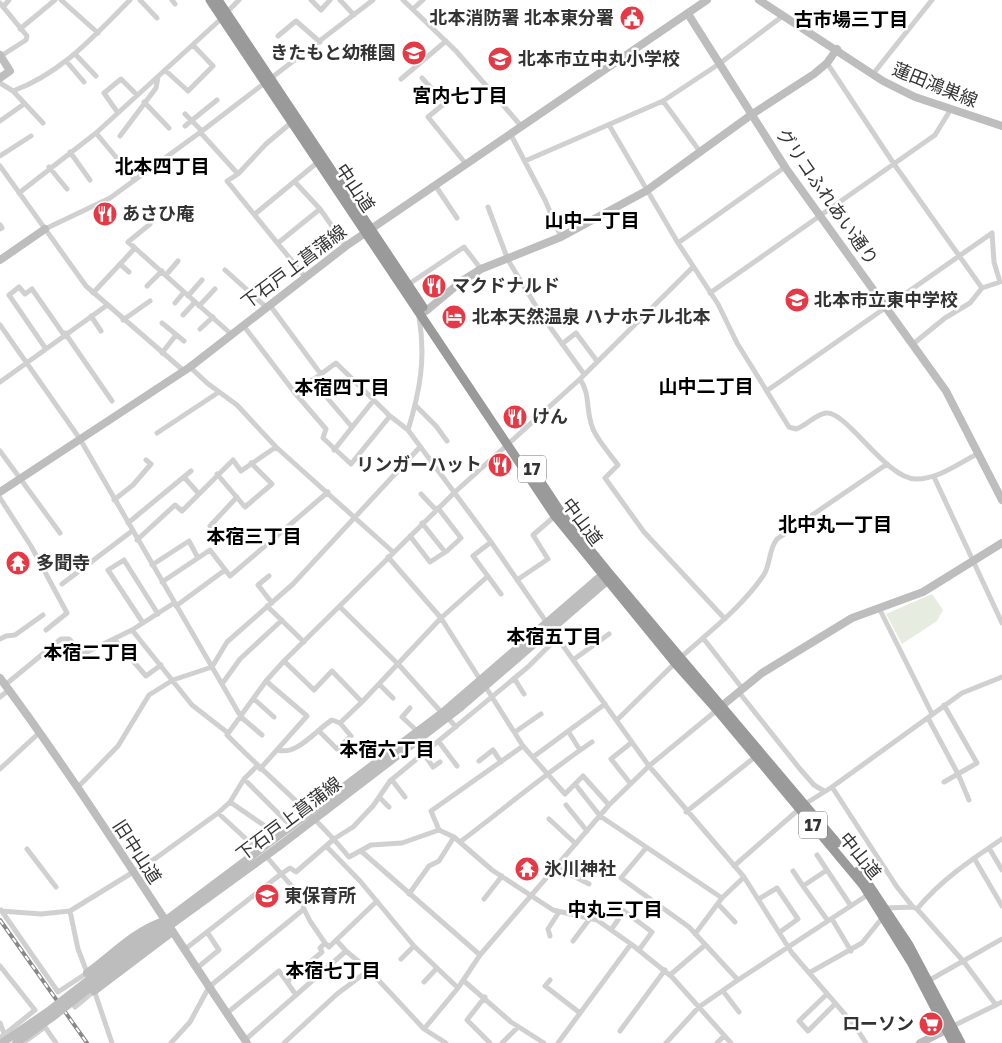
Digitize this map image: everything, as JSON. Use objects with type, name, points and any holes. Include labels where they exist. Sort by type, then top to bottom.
[{"type":"highway","name":"中山道","points":[[210,0],[224,15],[510,441],[605,576]]},
{"type":"highway","name":"中山道","points":[[218,0],[224,15]]},
{"type":"highway","name":"中山道","points":[[267,81],[318,162],[409,284],[422,311]]},
{"type":"highway","name":"中山道","points":[[510,441],[555,516],[677,661],[720,708],[885,912],[928,980],[950,1028],[953,1043]]},
{"type":"highway","name":"中山道","points":[[720,708],[755,757],[867,880],[911,962],[961,1043]]},
{"type":"main road","name":"下石戸上菖蒲線","points":[[0,492],[187,369],[346,246],[707,0]]},
{"type":"main road","name":"蓮田鴻巣線","points":[[759,0],[873,74],[915,97],[1002,126]]},
{"type":"main road","name":"グリコふれあい通り","points":[[688,14],[785,167],[822,215],[946,391],[1002,500]]},
{"type":"main road","points":[[422,311],[481,269],[508,260],[561,237],[646,191],[827,63],[837,49]]},
{"type":"main road","points":[[0,56],[10,71],[0,78]]},
{"type":"main road","points":[[0,260],[45,229]]},
{"type":"main road","points":[[720,708],[762,673],[852,618],[923,592],[1002,543]]},
{"type":"main road","name":"下石戸上菖蒲線","points":[[159,929],[168,926],[316,818],[483,684],[605,576]]},
{"type":"main road","name":"旧中山道","points":[[5,684],[78,787],[132,873],[246,1041]]},
{"type":"main road","name":"下石戸上菖蒲線","points":[[168,926],[290,825],[417,731],[444,715]]},
{"type":"main road","points":[[87,973],[132,937],[150,926],[168,926]]},
{"type":"main road","points":[[94,991],[168,926]]},
{"type":"main road","points":[[2,1039],[50,1010],[159,929]]},
{"type":"main road","points":[[16,1043],[54,1016],[159,929]]},
{"type":"main road","points":[[920,1043],[950,1028]]},
{"type":"street","points":[[0,56],[27,39],[2,5],[9,0]]},
{"type":"street","points":[[20,29],[55,0]]},
{"type":"street","points":[[62,0],[98,33]]},
{"type":"street","points":[[13,90],[32,84],[67,62],[130,0]]},
{"type":"street","points":[[140,0],[157,18]]},
{"type":"street","points":[[20,193],[50,167],[96,133],[193,45],[239,0]]},
{"type":"street","points":[[311,0],[321,10],[330,0]]},
{"type":"street","points":[[340,0],[354,15]]},
{"type":"street","points":[[45,229],[110,198],[201,132],[373,0]]},
{"type":"street","points":[[404,0],[446,41],[522,127]]},
{"type":"street","points":[[414,8],[423,0]]},
{"type":"street","points":[[873,74],[932,0]]},
{"type":"street","points":[[525,160],[663,100],[719,64],[784,15]]},
{"type":"street","points":[[278,36],[296,21],[320,42]]},
{"type":"street","points":[[402,79],[446,41]]},
{"type":"street","points":[[165,70],[188,91],[213,66],[193,45]]},
{"type":"street","points":[[75,54],[96,76]]},
{"type":"street","points":[[67,62],[84,82]]},
{"type":"street","points":[[827,63],[894,164],[982,288]]},
{"type":"street","points":[[120,136],[156,88],[158,76]]},
{"type":"street","points":[[422,78],[445,103],[428,117],[466,164]]},
{"type":"street","points":[[118,113],[104,93],[120,79],[137,96]]},
{"type":"street","points":[[0,83],[13,90],[43,123]]},
{"type":"street","points":[[185,126],[216,100]]},
{"type":"street","points":[[663,100],[700,153]]},
{"type":"street","points":[[144,102],[169,128]]},
{"type":"street","points":[[129,103],[136,114]]},
{"type":"street","points":[[0,121],[24,104]]},
{"type":"street","points":[[710,293],[935,135],[951,109]]},
{"type":"street","points":[[185,114],[238,174]]},
{"type":"street","points":[[292,122],[266,144],[238,174],[227,181],[305,277]]},
{"type":"street","points":[[609,125],[646,191],[710,293],[735,345],[768,390],[789,426],[796,429],[823,413],[834,415],[845,422],[862,442],[887,464],[907,477],[915,479],[934,476],[979,453]]},
{"type":"street","points":[[96,133],[135,180]]},
{"type":"street","points":[[511,135],[546,200],[561,237]]},
{"type":"street","points":[[0,156],[31,136]]},
{"type":"street","points":[[70,152],[90,180]]},
{"type":"street","points":[[255,214],[318,162]]},
{"type":"street","points":[[0,166],[71,268],[106,306],[162,353],[237,405],[276,447],[356,516],[393,552]]},
{"type":"street","points":[[50,167],[67,189]]},
{"type":"street","points":[[678,243],[785,167]]},
{"type":"street","points":[[0,179],[6,175]]},
{"type":"street","points":[[295,182],[320,209],[346,246]]},
{"type":"street","points":[[435,185],[457,218]]},
{"type":"street","points":[[488,207],[508,260],[582,376],[586,388],[593,430],[618,465],[605,478],[644,532],[725,619]]},
{"type":"street","points":[[278,243],[320,209]]},
{"type":"street","points":[[150,224],[128,242],[231,334]]},
{"type":"street","points":[[0,225],[2,228],[0,229]]},
{"type":"street","points":[[768,390],[992,232],[994,262],[1000,282],[982,288],[970,303],[945,318],[913,344]]},
{"type":"street","points":[[409,284],[464,247],[481,269]]},
{"type":"street","points":[[93,293],[135,248]]},
{"type":"street","points":[[147,286],[178,261]]},
{"type":"street","points":[[121,265],[129,272]]},
{"type":"street","points":[[228,733],[242,717],[266,681],[284,661],[340,607],[388,556],[582,376],[694,268]]},
{"type":"street","points":[[225,270],[268,306],[320,373]]},
{"type":"street","points":[[174,303],[202,280]]},
{"type":"street","points":[[46,349],[9,294],[19,287],[25,294],[32,289],[112,401]]},
{"type":"street","points":[[183,314],[215,289]]},
{"type":"street","points":[[123,320],[150,301]]},
{"type":"street","points":[[0,382],[64,334],[106,306]]},
{"type":"street","points":[[408,430],[419,388],[423,335],[422,311]]},
{"type":"street","points":[[91,316],[101,331]]},
{"type":"street","points":[[200,329],[213,318]]},
{"type":"street","points":[[162,323],[184,341]]},
{"type":"street","points":[[0,325],[28,362],[80,439],[137,540],[242,717],[262,735]]},
{"type":"street","points":[[242,325],[326,430],[323,438],[351,464],[390,416]]},
{"type":"street","points":[[562,344],[576,333],[597,361]]},
{"type":"street","points":[[162,353],[176,334]]},
{"type":"street","points":[[295,393],[336,362],[373,401],[408,430],[491,542],[606,704],[631,743],[686,812],[744,877],[789,947],[855,1026],[866,1043]]},
{"type":"street","points":[[312,380],[352,427]]},
{"type":"street","points":[[157,433],[219,392]]},
{"type":"street","points":[[334,450],[373,401]]},
{"type":"street","points":[[416,405],[436,426],[447,442]]},
{"type":"street","points":[[137,540],[175,505],[182,511],[233,460],[241,470],[276,447]]},
{"type":"street","points":[[78,787],[118,746],[149,695],[173,680],[212,667],[227,642],[293,584],[420,447]]},
{"type":"street","points":[[0,451],[60,534]]},
{"type":"street","points":[[114,500],[133,485],[151,464],[146,460]]},
{"type":"street","points":[[217,474],[245,507],[272,484],[251,462]]},
{"type":"street","points":[[617,720],[677,661],[725,619],[765,573],[772,545],[777,539],[887,464]]},
{"type":"street","points":[[128,523],[191,471]]},
{"type":"street","points":[[934,476],[1002,622]]},
{"type":"street","points":[[184,477],[199,494]]},
{"type":"street","points":[[162,582],[210,550],[230,576],[328,492]]},
{"type":"street","points":[[410,536],[430,562],[461,538],[437,509],[421,494]]},
{"type":"street","points":[[210,526],[237,497]]},
{"type":"street","points":[[0,498],[31,546],[67,613],[46,630]]},
{"type":"street","points":[[517,580],[548,559],[533,536],[555,516]]},
{"type":"street","points":[[422,523],[445,552]]},
{"type":"street","points":[[62,584],[132,531]]},
{"type":"street","points":[[152,565],[189,541],[198,558]]},
{"type":"street","points":[[491,542],[473,556],[501,594]]},
{"type":"street","points":[[388,556],[441,618],[523,746],[545,774],[565,794],[583,776],[609,805]]},
{"type":"street","points":[[143,623],[108,570],[124,560],[158,614]]},
{"type":"street","points":[[0,697],[5,684],[61,639],[69,639],[83,654],[132,630],[225,570]]},
{"type":"street","points":[[268,576],[258,585],[282,620],[304,642]]},
{"type":"street","points":[[340,723],[441,618],[488,576]]},
{"type":"street","points":[[340,607],[398,664],[456,727]]},
{"type":"street","points":[[879,608],[969,800]]},
{"type":"street","points":[[0,639],[15,635],[43,615]]},
{"type":"street","points":[[222,684],[240,659],[282,620]]},
{"type":"street","points":[[132,630],[192,705],[228,733],[227,735],[258,767],[316,818],[349,857],[371,845],[402,843],[439,830]]},
{"type":"street","points":[[573,660],[609,634]]},
{"type":"street","points":[[184,950],[281,874],[290,868],[296,872],[334,839],[353,828],[392,780],[514,678],[558,638]]},
{"type":"street","points":[[703,638],[800,769],[814,785],[824,792]]},
{"type":"street","points":[[114,639],[146,676],[161,665]]},
{"type":"street","points":[[284,661],[314,690],[332,671],[362,702]]},
{"type":"street","points":[[734,866],[802,807],[944,705],[962,693],[1002,677]]},
{"type":"street","points":[[514,678],[524,694]]},
{"type":"street","points":[[1,910],[41,914],[70,911],[132,873],[218,813],[230,802],[244,779],[278,750],[306,716],[266,681]]},
{"type":"street","points":[[379,684],[393,698]]},
{"type":"street","points":[[254,699],[274,718]]},
{"type":"street","points":[[533,757],[606,704]]},
{"type":"street","points":[[944,705],[977,763],[944,782]]},
{"type":"street","points":[[410,708],[402,717],[417,731]]},
{"type":"street","points":[[424,1029],[458,988],[480,955],[530,894],[556,867],[609,805],[649,766],[720,708]]},
{"type":"street","points":[[515,732],[541,714]]},
{"type":"street","points":[[278,750],[284,752],[294,748],[332,720],[340,723],[351,736],[337,749],[319,731]]},
{"type":"street","points":[[0,769],[40,732]]},
{"type":"street","points":[[568,732],[580,750]]},
{"type":"street","points":[[439,742],[456,766]]},
{"type":"street","points":[[460,842],[545,774],[592,742]]},
{"type":"street","points":[[630,783],[611,759],[631,743]]},
{"type":"street","points":[[523,746],[431,811],[439,830],[454,837],[481,862],[558,912],[591,918],[631,944],[665,970],[731,1043]]},
{"type":"street","points":[[479,761],[493,750],[501,762]]},
{"type":"street","points":[[424,754],[433,767],[440,762]]},
{"type":"street","points":[[686,812],[755,757]]},
{"type":"street","points":[[244,779],[290,825]]},
{"type":"street","points":[[392,780],[405,797]]},
{"type":"street","points":[[575,784],[600,816],[722,898]]},
{"type":"street","points":[[832,787],[897,887],[964,962],[996,1005]]},
{"type":"street","points":[[379,797],[389,807]]},
{"type":"street","points":[[230,802],[278,835]]},
{"type":"street","points":[[566,805],[587,831]]},
{"type":"street","points":[[218,813],[258,850]]},
{"type":"street","points":[[548,819],[576,844]]},
{"type":"street","points":[[409,894],[430,866],[438,861],[454,837]]},
{"type":"street","points":[[809,973],[862,943],[885,912],[915,908],[950,875],[1002,839]]},
{"type":"street","points":[[326,846],[414,946],[458,988]]},
{"type":"street","points":[[646,848],[621,878],[695,934],[738,980]]},
{"type":"street","points":[[989,848],[1002,870]]},
{"type":"street","points":[[27,849],[56,887]]},
{"type":"street","points":[[361,851],[480,955]]},
{"type":"street","points":[[817,855],[851,906]]},
{"type":"street","points":[[266,856],[301,897],[310,921],[329,947],[376,901]]},
{"type":"street","points":[[974,858],[1002,906]]},
{"type":"street","points":[[556,867],[589,884]]},
{"type":"street","points":[[803,886],[827,870]]},
{"type":"street","points":[[793,871],[851,950]]},
{"type":"street","points":[[484,899],[502,876]]},
{"type":"street","points":[[695,934],[722,898],[744,877]]},
{"type":"street","points":[[759,899],[777,888],[798,919],[780,932]]},
{"type":"street","points":[[666,1043],[699,1007],[869,894]]},
{"type":"street","points":[[718,904],[735,922]]},
{"type":"street","points":[[171,1043],[190,1022],[209,987],[304,908]]},
{"type":"street","points":[[1,910],[58,992],[63,991],[87,973]]},
{"type":"street","points":[[70,911],[78,948],[112,1043]]},
{"type":"street","points":[[611,930],[624,911],[652,932],[639,950]]},
{"type":"street","points":[[550,936],[548,929],[558,912]]},
{"type":"street","points":[[573,941],[591,918]]},
{"type":"street","points":[[197,968],[219,950],[207,932]]},
{"type":"street","points":[[928,980],[964,962],[1002,939]]},
{"type":"street","points":[[336,940],[368,970],[424,1029],[446,1043]]},
{"type":"street","points":[[287,982],[322,952],[320,948],[325,943]]},
{"type":"street","points":[[558,1043],[631,944]]},
{"type":"street","points":[[670,975],[705,945]]},
{"type":"street","points":[[401,959],[414,946]]},
{"type":"street","points":[[246,1041],[346,951]]},
{"type":"street","points":[[0,966],[35,1010],[2,1039]]},
{"type":"street","points":[[424,982],[437,968]]},
{"type":"street","points":[[284,1043],[331,1000],[368,970]]},
{"type":"street","points":[[620,1031],[665,970]]},
{"type":"street","points":[[228,1013],[279,972],[296,995]]},
{"type":"street","points":[[464,980],[535,1041],[544,1043]]},
{"type":"street","points":[[550,980],[545,986],[580,1013]]},
{"type":"street","points":[[63,991],[75,1007],[94,991]]},
{"type":"street","points":[[723,991],[740,1012]]},
{"type":"street","points":[[827,994],[799,1020],[808,1031],[835,1004]]},
{"type":"street","points":[[485,997],[467,1020],[490,1043]]},
{"type":"street","points":[[950,1028],[1002,1002]]},
{"type":"street","points":[[0,1022],[2,1039],[7,1043]]},
{"type":"street","points":[[22,1043],[45,1027],[56,1043]]},
{"type":"street","points":[[502,1043],[518,1027]]},
{"type":"street","points":[[717,1043],[724,1036]]},
{"type":"shaded area","points":[[932,594],[943,610],[937,621],[902,644],[886,614]]},
{"type":"railway","points":[[0,920],[87,1043]]},
{"type":"place","name":"北本消防署 北本東分署","points":[[632,18]]},
{"type":"place","name":"きたもと幼稚園","points":[[414,53]]},
{"type":"place","name":"北本市立中丸小学校","points":[[500,59]]},
{"type":"place","name":"あさひ庵","points":[[105,214]]},
{"type":"place","name":"マクドナルド","points":[[434,286]]},
{"type":"place","name":"北本市立東中学校","points":[[797,300]]},
{"type":"place","name":"北本天然温泉 ハナホテル北本","points":[[454,317]]},
{"type":"place","name":"けん","points":[[515,417]]},
{"type":"place","name":"リンガーハット","points":[[500,465]]},
{"type":"place","name":"多聞寺","points":[[18,563]]},
{"type":"place","name":"氷川神社","points":[[527,869]]},
{"type":"place","name":"東保育所","points":[[267,896]]},
{"type":"place","name":"ローソン","points":[[931,1024]]},
{"type":"district","name":"古市場三丁目","points":[[851,19]]},
{"type":"district","name":"宮内七丁目","points":[[460,95]]},
{"type":"district","name":"北本四丁目","points":[[162,166]]},
{"type":"district","name":"山中一丁目","points":[[592,220]]},
{"type":"district","name":"山中二丁目","points":[[706,386]]},
{"type":"district","name":"本宿四丁目","points":[[342,387]]},
{"type":"district","name":"北中丸一丁目","points":[[835,524]]},
{"type":"district","name":"本宿三丁目","points":[[254,536]]},
{"type":"district","name":"本宿五丁目","points":[[554,636]]},
{"type":"district","name":"本宿二丁目","points":[[91,652]]},
{"type":"district","name":"本宿六丁目","points":[[387,749]]},
{"type":"district","name":"中丸三丁目","points":[[615,909]]},
{"type":"district","name":"本宿七丁目","points":[[333,970]]}]
